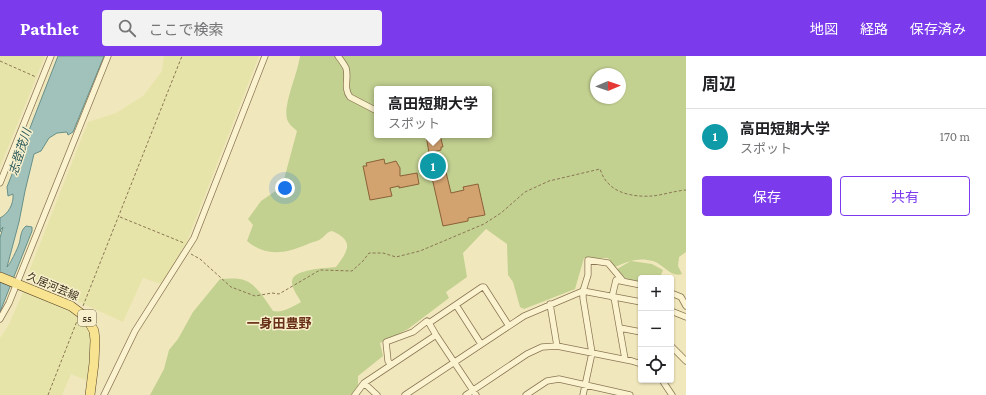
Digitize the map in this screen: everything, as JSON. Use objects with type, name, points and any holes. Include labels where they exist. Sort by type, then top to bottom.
[{"type":"main road","name":"久居河芸線","points":[[0,277],[71,306],[87,318],[94,331],[95,356],[90,395]]},
{"type":"street","points":[[0,182],[51,56]]},
{"type":"street","points":[[0,319],[16,284],[108,56]]},
{"type":"street","points":[[104,395],[135,331],[194,238],[265,56]]},
{"type":"street","points":[[338,56],[346,68],[346,90],[350,97],[374,109]]},
{"type":"street","points":[[583,395],[592,353],[583,298],[583,291],[588,275],[588,260],[608,263],[623,281]]},
{"type":"street","points":[[625,359],[613,297],[616,280],[638,284]]},
{"type":"street","points":[[391,365],[388,361],[386,342],[413,332],[427,321],[429,323],[482,287],[484,287],[509,326]]},
{"type":"street","points":[[405,395],[524,316],[550,304],[583,291],[638,301]]},
{"type":"street","points":[[674,294],[681,298],[686,306]]},
{"type":"street","points":[[550,304],[557,346]]},
{"type":"street","points":[[456,305],[481,344]]},
{"type":"street","points":[[674,312],[686,317]]},
{"type":"street","points":[[429,323],[436,336],[475,393]]},
{"type":"street","points":[[620,328],[638,331]]},
{"type":"street","points":[[355,395],[364,382],[436,336]]},
{"type":"street","points":[[466,395],[475,393],[528,354],[542,347],[557,346],[625,359],[638,363]]},
{"type":"street","points":[[672,347],[686,361]]},
{"type":"street","points":[[526,395],[547,381],[559,380],[630,395]]},
{"type":"street","points":[[364,382],[377,395]]},
{"type":"street","points":[[664,383],[672,395]]},
{"type":"path","points":[[48,395],[182,56]]},
{"type":"path","points":[[0,61],[42,79]]},
{"type":"path","points":[[186,252],[200,259],[231,288],[255,296],[272,293],[278,294],[320,270],[352,271],[370,253],[383,253],[396,257],[420,251],[438,244],[484,224],[501,213],[525,192],[549,181],[600,169],[610,186],[619,191],[637,196],[653,196],[677,190],[686,190]]},
{"type":"path","points":[[119,217],[190,245]]},
{"type":"shaded area","points":[[0,56],[45,56],[0,167]]},
{"type":"shaded area","points":[[164,56],[259,56],[186,244],[161,284],[143,278],[123,322],[29,279],[30,269],[88,122],[116,113],[143,96],[162,71]]},
{"type":"shaded area","points":[[24,290],[72,311],[87,323],[92,337],[91,365],[88,381],[71,374],[62,395],[0,395],[0,338],[9,324]]},
{"type":"green space","points":[[300,56],[686,56],[686,252],[679,257],[678,266],[682,274],[674,274],[653,261],[643,259],[634,260],[615,267],[608,258],[584,258],[575,289],[524,309],[520,307],[513,282],[508,275],[507,244],[486,229],[463,253],[467,277],[446,292],[449,298],[408,329],[380,343],[383,356],[358,376],[358,385],[351,395],[150,395],[164,369],[169,350],[178,339],[193,312],[220,279],[239,279],[250,283],[259,291],[273,311],[280,311],[301,302],[295,292],[292,282],[293,278],[297,274],[310,270],[336,267],[344,256],[347,243],[339,235],[332,231],[319,240],[292,250],[277,252],[262,250],[247,241],[253,225],[248,219],[261,201],[277,190],[283,183],[297,131],[291,126],[287,119],[287,105]]},
{"type":"green space","points":[[631,261],[652,264],[663,270],[661,275],[638,275],[638,282],[628,279],[617,269]]},
{"type":"water","points":[[58,56],[104,56],[73,132],[68,135],[67,132],[57,133],[49,138],[41,151],[34,154],[19,222],[7,267],[17,249],[24,228],[26,226],[32,227],[32,231],[0,312],[0,238],[3,227],[0,232],[0,218],[6,214],[13,201],[13,194],[8,196],[7,187]]},
{"type":"building","points":[[426,138],[441,138],[443,147],[441,147],[441,150],[429,153]]},
{"type":"building","points":[[384,159],[385,164],[396,161],[400,168],[400,176],[417,173],[419,184],[399,188],[399,186],[390,188],[392,196],[370,200],[363,166],[367,166],[366,163]]},
{"type":"building","points":[[440,161],[442,169],[445,168],[451,193],[464,190],[463,187],[478,184],[485,215],[468,218],[468,221],[443,226],[430,169],[426,170],[425,165]]},
{"type":"place","name":"高田短期大学","points":[[433,166]]},
{"type":"district","name":"一身田豊野","points":[[279,323]]},
{"type":"water label","name":"志登茂川","points":[[20,152]]}]
